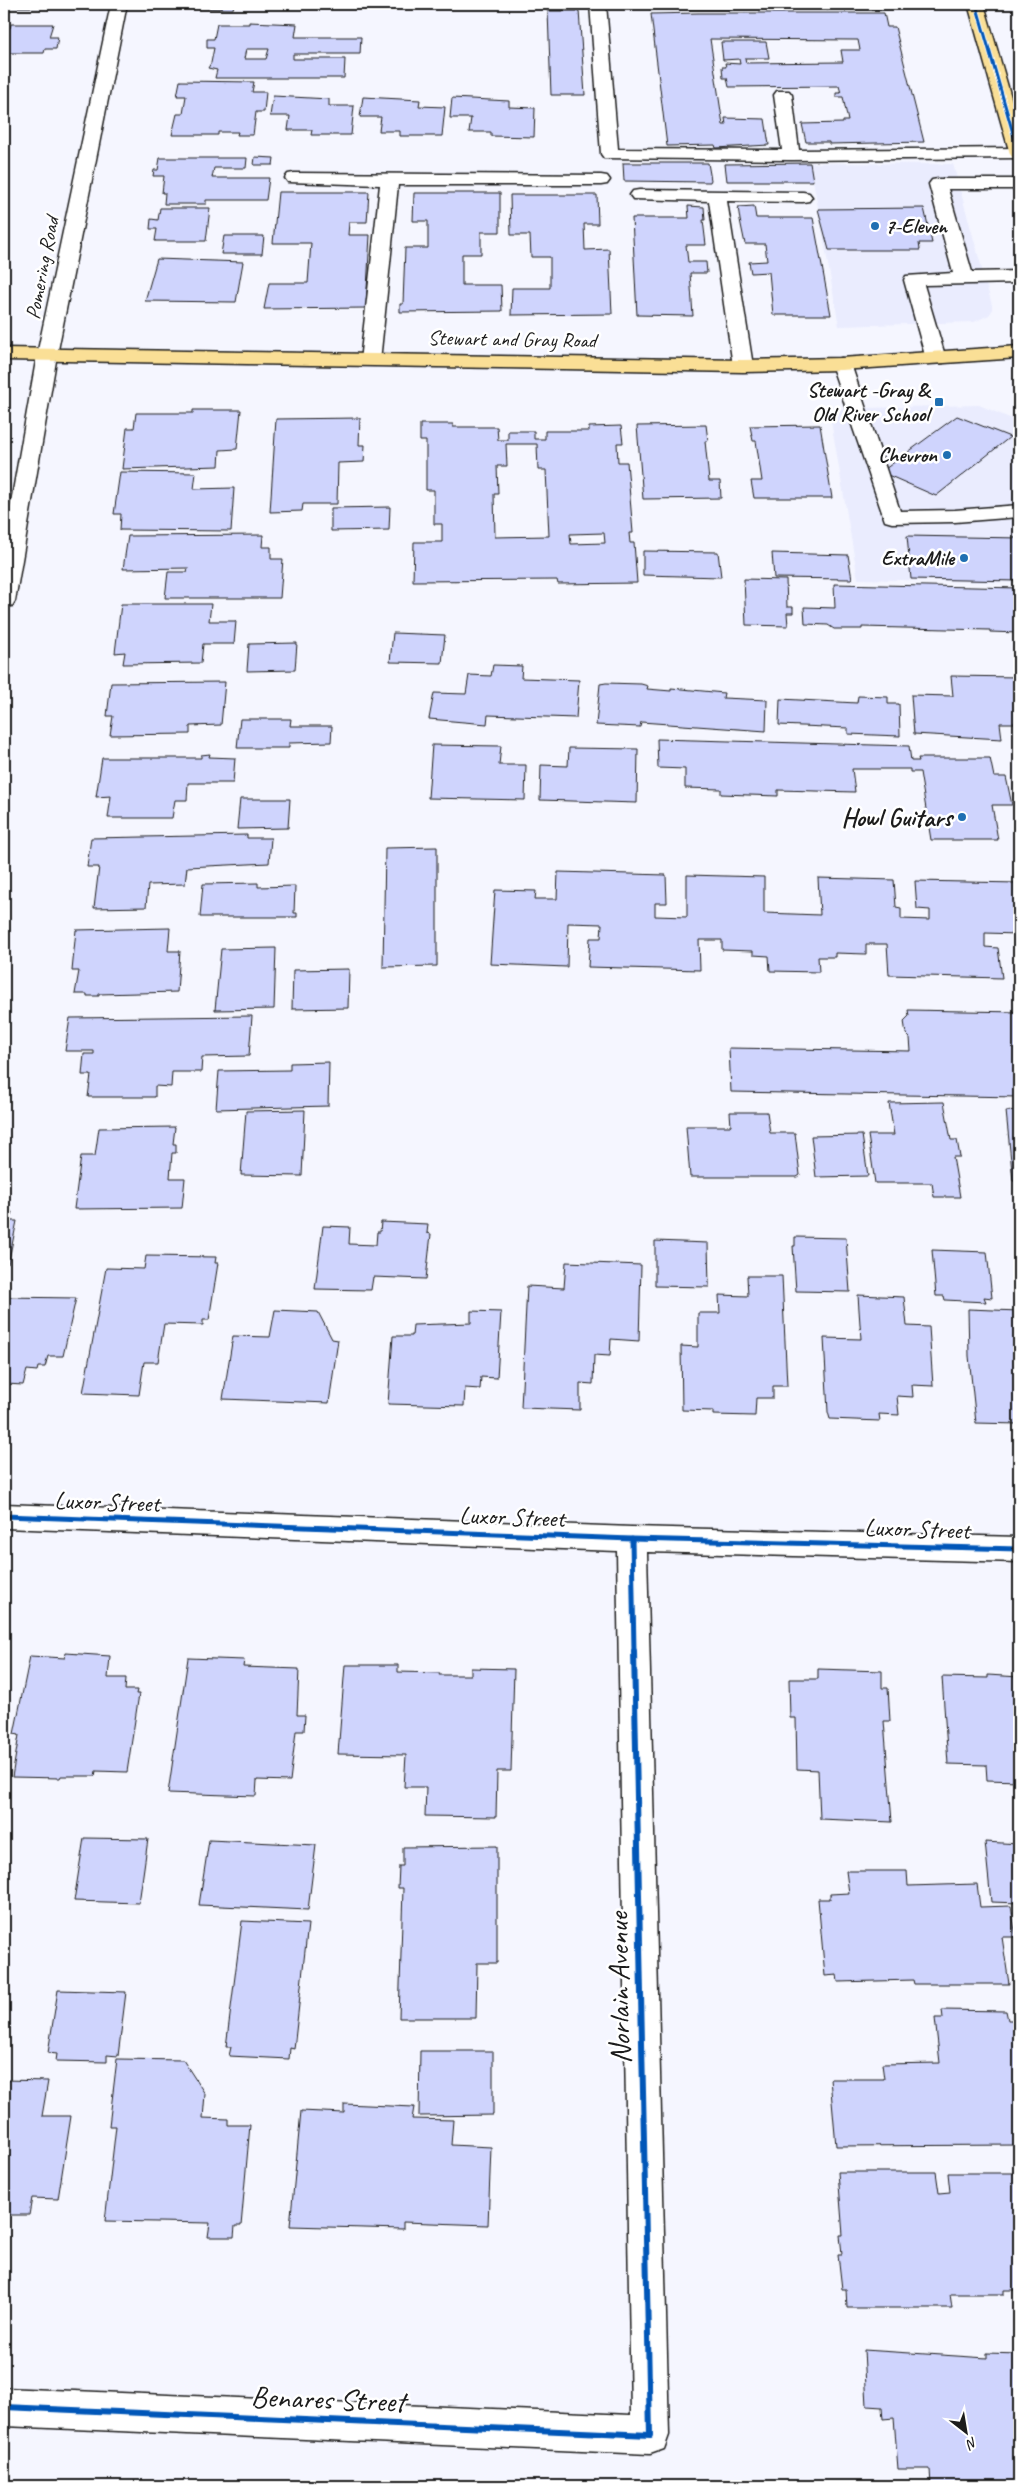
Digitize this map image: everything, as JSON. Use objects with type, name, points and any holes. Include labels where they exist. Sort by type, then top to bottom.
[{"type":"main road","points":[[976,4],[1019,153]]},
{"type":"main road","name":"Stewart and Gray Road","points":[[4,354],[743,366],[841,364],[1019,352]]},
{"type":"street","name":"Pomering Road","points":[[4,600],[47,355],[119,4]]},
{"type":"street","points":[[598,4],[610,154],[1019,153]]},
{"type":"street","points":[[783,95],[791,155]]},
{"type":"street","points":[[294,178],[601,180]]},
{"type":"street","points":[[370,361],[390,180]]},
{"type":"street","points":[[964,278],[938,184],[1019,184]]},
{"type":"street","points":[[640,195],[803,197]]},
{"type":"street","points":[[717,196],[743,366]]},
{"type":"street","points":[[936,359],[913,280],[1019,277]]},
{"type":"street","points":[[841,364],[892,517],[955,516],[1019,511]]},
{"type":"street","name":"Luxor Street","points":[[4,1516],[632,1539],[1019,1549]]},
{"type":"street","name":"Norlain Avenue","points":[[632,1539],[650,2435]]},
{"type":"street","name":"Benares Street","points":[[4,2407],[650,2435]]},
{"type":"shaded area","points":[[810,163],[953,164],[992,305],[992,311],[989,315],[974,322],[839,326]]},
{"type":"shaded area","points":[[979,405],[1019,422],[1019,583],[858,579],[829,409]]},
{"type":"building","points":[[4,4],[42,4],[41,7],[4,7]]},
{"type":"building","points":[[194,4],[234,4],[233,9],[193,8]]},
{"type":"building","points":[[302,4],[361,4],[360,8],[301,7]]},
{"type":"building","points":[[415,4],[454,4],[453,8],[415,8]]},
{"type":"building","points":[[546,4],[577,4],[578,10],[546,10]]},
{"type":"building","points":[[648,4],[887,4],[888,9],[649,9]]},
{"type":"building","points":[[548,11],[579,11],[585,95],[551,95]]},
{"type":"building","points":[[884,13],[887,27],[895,27],[924,142],[829,144],[829,142],[806,142],[802,124],[843,123],[843,121],[848,121],[843,97],[836,97],[836,93],[841,93],[839,86],[729,87],[727,78],[723,78],[722,67],[726,67],[725,63],[740,64],[739,59],[723,60],[721,42],[766,42],[769,58],[745,58],[746,63],[843,62],[841,50],[860,50],[858,40],[710,39],[723,125],[726,125],[725,118],[765,119],[769,145],[716,148],[715,145],[667,146],[651,14]]},
{"type":"building","points":[[249,22],[297,24],[295,37],[361,37],[360,54],[293,54],[293,59],[345,59],[344,78],[215,78],[217,70],[208,68],[214,48],[207,48],[207,39],[214,39],[217,24],[249,24]],"holes":[[[246,49],[269,49],[266,59],[244,59]]]},
{"type":"building","points":[[11,24],[53,24],[49,37],[58,37],[56,49],[45,49],[44,53],[4,53],[4,28],[10,28]]},
{"type":"building","points":[[180,81],[254,82],[252,92],[266,92],[264,112],[256,112],[253,135],[237,135],[238,132],[218,132],[218,135],[172,135],[177,114],[183,114],[186,96],[177,96]]},
{"type":"building","points":[[273,96],[329,99],[329,106],[354,106],[351,135],[311,135],[312,130],[288,130],[290,116],[270,116]]},
{"type":"building","points":[[363,97],[420,100],[419,106],[445,107],[442,136],[400,136],[400,131],[379,131],[381,117],[360,117]]},
{"type":"building","points":[[452,98],[509,101],[509,107],[535,108],[534,137],[491,136],[491,132],[469,132],[471,118],[450,118]]},
{"type":"building","points":[[255,157],[274,158],[273,165],[254,165]]},
{"type":"building","points":[[160,158],[247,158],[246,168],[214,168],[212,178],[269,178],[266,200],[206,200],[206,204],[164,204],[165,193],[162,193],[164,176],[153,176],[154,170],[158,170]]},
{"type":"building","points":[[623,163],[708,163],[711,180],[710,182],[624,181]]},
{"type":"building","points":[[810,163],[813,181],[727,181],[725,164]]},
{"type":"building","points":[[278,192],[369,192],[367,222],[349,222],[348,235],[370,235],[366,308],[264,309],[269,283],[308,283],[311,243],[273,243]]},
{"type":"building","points":[[414,193],[500,193],[500,232],[481,232],[481,254],[462,254],[462,285],[501,285],[502,311],[400,312],[400,304],[403,304],[405,248],[428,248],[428,221],[413,221]]},
{"type":"building","points":[[510,195],[597,195],[598,224],[584,224],[585,250],[609,249],[612,314],[511,315],[512,288],[550,288],[550,257],[531,257],[530,235],[511,235]]},
{"type":"building","points":[[688,206],[704,207],[705,220],[703,220],[706,245],[686,245],[688,262],[706,262],[707,273],[690,273],[693,316],[637,315],[632,218],[689,218]]},
{"type":"building","points":[[754,206],[756,218],[813,218],[831,315],[773,315],[769,272],[751,273],[749,262],[767,261],[765,244],[745,244],[740,220],[738,207]]},
{"type":"building","points":[[160,208],[210,208],[206,241],[155,241],[157,229],[150,229],[151,219],[158,220]]},
{"type":"building","name":"7-Eleven","points":[[924,208],[932,243],[919,243],[920,250],[829,250],[818,209]]},
{"type":"building","points":[[224,236],[264,236],[262,254],[221,254]]},
{"type":"building","points":[[157,259],[243,262],[236,302],[145,301]]},
{"type":"building","points":[[193,410],[241,410],[237,449],[220,450],[219,466],[122,469],[127,428],[134,428],[136,413],[193,413]]},
{"type":"building","name":"Chevron","points":[[957,416],[1010,437],[936,496],[881,472]]},
{"type":"building","points":[[360,418],[359,445],[365,445],[364,462],[338,463],[337,504],[303,504],[302,511],[270,512],[276,419]]},
{"type":"building","points":[[420,424],[453,424],[453,427],[497,427],[498,440],[508,440],[508,431],[534,431],[534,439],[545,439],[545,431],[589,431],[589,427],[621,426],[623,443],[617,443],[618,462],[627,462],[633,533],[629,533],[630,543],[634,543],[637,583],[558,584],[557,580],[413,581],[414,542],[442,542],[442,524],[434,524],[434,490],[426,490],[426,441],[420,441]],"holes":[[[506,444],[537,444],[538,470],[546,470],[549,536],[495,537],[494,494],[498,494],[497,466],[507,466]],[[604,533],[605,543],[571,544],[570,534]]]},
{"type":"building","points":[[706,425],[708,441],[705,441],[709,481],[720,481],[721,498],[643,499],[637,426]]},
{"type":"building","points":[[820,425],[832,498],[754,498],[751,481],[762,481],[756,441],[753,441],[750,426]]},
{"type":"building","points":[[120,472],[196,473],[194,489],[234,488],[231,531],[120,530],[121,514],[114,514]]},
{"type":"building","points":[[390,507],[389,530],[331,531],[331,508]]},
{"type":"building","points":[[263,535],[262,547],[271,547],[271,559],[283,559],[280,598],[165,598],[168,572],[187,572],[188,568],[123,569],[128,536]]},
{"type":"building","name":"ExtraMile","points":[[907,536],[1019,538],[1019,581],[911,579]]},
{"type":"building","points":[[643,551],[718,552],[721,577],[643,575]]},
{"type":"building","points":[[772,553],[848,555],[852,579],[774,578]]},
{"type":"building","points":[[744,579],[786,580],[787,607],[793,607],[793,613],[787,613],[788,626],[746,625]]},
{"type":"building","points":[[834,584],[1019,588],[1019,633],[990,632],[990,630],[862,627],[862,629],[834,629],[828,625],[805,624],[804,607],[835,608]]},
{"type":"building","points":[[121,604],[211,604],[209,621],[236,621],[234,644],[203,644],[201,663],[123,664],[125,652],[115,653]]},
{"type":"building","points":[[393,633],[445,635],[442,663],[390,662]]},
{"type":"building","points":[[297,643],[295,670],[247,671],[249,644]]},
{"type":"building","points":[[493,665],[522,666],[521,678],[579,680],[576,718],[488,715],[487,724],[429,719],[434,693],[466,694],[469,675],[491,676]]},
{"type":"building","points":[[951,676],[1019,677],[1019,723],[1000,723],[1002,739],[914,734],[911,695],[953,696]]},
{"type":"building","points":[[225,682],[221,725],[190,726],[190,734],[110,735],[113,716],[107,716],[111,683]]},
{"type":"building","points":[[600,684],[641,684],[648,686],[647,689],[671,691],[671,688],[724,693],[723,698],[767,700],[766,731],[641,722],[640,727],[596,725]]},
{"type":"building","points":[[858,696],[888,697],[888,704],[899,704],[900,736],[848,734],[848,728],[779,725],[780,699],[857,703]]},
{"type":"building","points":[[240,719],[291,719],[290,726],[332,726],[331,742],[289,743],[289,748],[237,748]]},
{"type":"building","points":[[657,739],[909,746],[911,761],[919,761],[918,758],[990,758],[994,777],[1006,777],[1012,805],[992,805],[998,840],[931,840],[920,772],[910,772],[910,769],[852,769],[855,792],[778,790],[778,796],[721,794],[721,789],[685,788],[685,769],[658,768]]},
{"type":"building","points":[[432,745],[501,746],[499,765],[526,765],[525,800],[428,798]]},
{"type":"building","points":[[569,748],[638,749],[637,803],[540,800],[541,765],[568,766]]},
{"type":"building","points":[[210,754],[209,757],[235,758],[233,783],[188,783],[187,800],[175,800],[172,818],[108,818],[111,796],[96,797],[102,758],[201,758],[201,755]]},
{"type":"building","points":[[240,799],[290,799],[288,828],[237,829]]},
{"type":"building","points":[[247,835],[247,838],[271,838],[269,863],[187,867],[185,884],[148,885],[146,907],[94,908],[99,867],[87,867],[91,838]]},
{"type":"building","points":[[437,847],[437,966],[383,967],[385,848]]},
{"type":"building","points":[[558,872],[666,875],[667,903],[655,903],[655,916],[687,917],[687,875],[764,877],[764,913],[820,915],[818,878],[894,880],[896,907],[901,908],[901,919],[930,920],[930,910],[917,909],[915,881],[1019,883],[1019,940],[1018,934],[985,933],[985,947],[998,948],[1002,978],[889,975],[887,944],[866,944],[866,954],[835,953],[835,957],[818,957],[819,972],[770,971],[769,956],[753,955],[753,951],[722,950],[722,940],[699,940],[700,970],[588,967],[590,938],[601,938],[602,924],[568,923],[567,967],[490,964],[495,890],[536,891],[535,899],[557,899]]},
{"type":"building","points":[[258,883],[258,887],[295,886],[294,913],[297,913],[297,917],[200,917],[203,884]]},
{"type":"building","points":[[170,928],[168,951],[180,951],[177,992],[99,994],[99,996],[75,994],[79,971],[72,971],[76,930]]},
{"type":"building","points":[[276,948],[274,1009],[215,1010],[221,949]]},
{"type":"building","points":[[349,969],[348,1008],[292,1009],[293,970]]},
{"type":"building","points":[[908,1010],[1019,1012],[1019,1097],[731,1092],[729,1048],[911,1051],[910,1038],[906,1034],[904,1021],[909,1016]]},
{"type":"building","points":[[252,1016],[249,1056],[202,1057],[201,1072],[172,1072],[171,1087],[155,1086],[155,1097],[88,1097],[91,1075],[82,1075],[84,1054],[94,1054],[94,1051],[65,1051],[70,1018]]},
{"type":"building","points":[[329,1062],[328,1106],[216,1109],[219,1071],[290,1070],[290,1063]]},
{"type":"building","points":[[944,1102],[951,1140],[957,1140],[960,1157],[953,1157],[960,1197],[934,1197],[932,1183],[875,1183],[868,1135],[894,1135],[889,1103]]},
{"type":"building","points":[[305,1110],[302,1176],[241,1175],[246,1111]]},
{"type":"building","points":[[1006,1111],[1019,1112],[1019,1181],[1013,1181]]},
{"type":"building","points":[[730,1112],[767,1112],[770,1133],[795,1133],[800,1175],[797,1177],[690,1177],[686,1126],[731,1126]]},
{"type":"building","points":[[175,1127],[173,1144],[176,1144],[176,1153],[172,1153],[170,1178],[185,1178],[182,1208],[74,1209],[81,1156],[95,1156],[99,1128]]},
{"type":"building","points":[[862,1135],[868,1176],[816,1177],[811,1136]]},
{"type":"building","points":[[4,1211],[12,1212],[9,1221],[17,1221],[8,1264],[4,1263]]},
{"type":"building","points":[[381,1222],[428,1224],[427,1233],[431,1234],[426,1279],[373,1277],[371,1290],[315,1289],[323,1226],[350,1227],[349,1244],[376,1245],[377,1232],[380,1232]]},
{"type":"building","points":[[795,1237],[846,1238],[850,1292],[796,1291],[793,1246],[795,1246]]},
{"type":"building","points":[[655,1241],[708,1243],[709,1287],[655,1286]]},
{"type":"building","points":[[932,1250],[987,1252],[992,1298],[984,1297],[986,1302],[945,1300],[944,1296],[936,1296]]},
{"type":"building","points":[[146,1256],[216,1257],[215,1263],[218,1263],[209,1320],[203,1320],[203,1325],[164,1324],[158,1362],[144,1362],[139,1395],[83,1393],[106,1268],[144,1269]]},
{"type":"building","points":[[566,1262],[641,1265],[639,1341],[611,1339],[610,1356],[594,1355],[593,1384],[580,1383],[580,1410],[521,1408],[527,1286],[564,1288]]},
{"type":"building","points":[[747,1276],[782,1276],[787,1386],[773,1386],[773,1398],[756,1398],[755,1416],[713,1415],[713,1411],[682,1410],[681,1346],[698,1347],[698,1313],[720,1313],[719,1295],[748,1296]]},
{"type":"building","points":[[858,1295],[904,1297],[907,1326],[929,1327],[933,1386],[912,1385],[913,1397],[897,1396],[899,1415],[879,1414],[880,1421],[830,1419],[828,1412],[824,1338],[861,1339]]},
{"type":"building","points":[[4,1297],[76,1298],[63,1356],[48,1356],[45,1367],[38,1367],[37,1371],[27,1370],[23,1385],[6,1384],[5,1390]]},
{"type":"building","points":[[968,1309],[1019,1311],[1019,1424],[976,1423],[969,1356]]},
{"type":"building","points":[[275,1310],[318,1312],[332,1339],[338,1340],[329,1403],[223,1399],[233,1336],[270,1337]]},
{"type":"building","points":[[471,1311],[501,1312],[497,1378],[481,1377],[480,1389],[465,1388],[464,1406],[388,1404],[393,1336],[412,1336],[413,1325],[471,1323]]},
{"type":"building","points":[[66,1653],[110,1656],[108,1678],[126,1678],[125,1690],[137,1690],[136,1694],[139,1694],[127,1772],[96,1771],[95,1776],[61,1776],[60,1778],[12,1777],[19,1735],[14,1734],[30,1656],[65,1658]]},
{"type":"building","points":[[188,1658],[244,1660],[243,1667],[299,1669],[297,1715],[305,1715],[304,1731],[296,1731],[290,1781],[257,1780],[256,1796],[168,1793]]},
{"type":"building","points":[[345,1665],[398,1665],[398,1672],[440,1673],[439,1675],[471,1675],[471,1668],[514,1669],[511,1771],[497,1771],[496,1817],[425,1816],[426,1787],[404,1787],[406,1755],[338,1754]]},
{"type":"building","points":[[818,1669],[882,1671],[882,1688],[888,1688],[890,1721],[884,1721],[892,1822],[820,1819],[818,1770],[797,1769],[796,1718],[790,1718],[789,1679],[818,1679]]},
{"type":"building","points":[[988,1675],[1019,1677],[1019,1781],[987,1780],[986,1765],[948,1764],[942,1677],[988,1678]]},
{"type":"building","points":[[84,1838],[148,1839],[139,1903],[74,1901]]},
{"type":"building","points":[[209,1840],[316,1845],[308,1910],[199,1905]]},
{"type":"building","points":[[985,1842],[1019,1844],[1019,1903],[991,1902]]},
{"type":"building","points":[[497,1846],[497,1963],[477,1963],[476,2018],[399,2018],[403,1888],[398,1888],[399,1866],[403,1866],[403,1847]]},
{"type":"building","points":[[846,1871],[907,1871],[908,1886],[977,1884],[980,1907],[1011,1906],[1016,1937],[1002,1937],[1009,1984],[914,1984],[913,1980],[838,1982],[837,1975],[825,1976],[818,1899],[830,1899],[830,1894],[849,1893]]},
{"type":"building","points":[[242,1921],[308,1924],[294,2049],[290,2048],[289,2059],[229,2056],[231,2047],[226,2047]]},
{"type":"building","points":[[58,1990],[126,1992],[118,2056],[107,2055],[107,2062],[56,2061],[57,2054],[48,2053]]},
{"type":"building","points":[[942,2010],[1006,2011],[1008,2020],[1019,2020],[1019,2145],[836,2146],[830,2079],[884,2079],[882,2064],[940,2063],[935,2018],[943,2018]]},
{"type":"building","points":[[420,2051],[493,2051],[493,2115],[419,2116]]},
{"type":"building","points":[[117,2059],[183,2060],[205,2094],[203,2118],[228,2119],[228,2125],[250,2125],[241,2226],[235,2226],[234,2237],[208,2237],[210,2223],[105,2221],[116,2126],[109,2126]]},
{"type":"building","points":[[4,2080],[48,2081],[42,2116],[71,2116],[58,2199],[32,2198],[29,2215],[4,2215]]},
{"type":"building","points":[[344,2104],[414,2107],[412,2119],[453,2120],[451,2145],[491,2147],[488,2225],[403,2222],[403,2229],[290,2226],[301,2111],[344,2113]]},
{"type":"building","points":[[838,2172],[936,2172],[939,2193],[950,2192],[948,2173],[1019,2173],[1019,2290],[1004,2290],[1004,2294],[950,2294],[952,2308],[847,2308],[846,2289],[842,2289],[838,2254],[842,2254],[840,2235],[843,2235]]},
{"type":"building","points":[[864,2350],[987,2358],[987,2353],[1019,2354],[1019,2486],[931,2486],[930,2469],[898,2469],[894,2418],[883,2419],[882,2407],[867,2406]]},
{"type":"cycle path","points":[[976,4],[1019,154]]},
{"type":"cycle path","points":[[4,1516],[632,1539],[1019,1549]]},
{"type":"cycle path","points":[[4,2407],[650,2435],[632,1539]]},
{"type":"place","name":"7-Eleven","points":[[875,226]]},
{"type":"place","name":"Stewart -Gray & Old River School","points":[[939,402]]},
{"type":"place","name":"Chevron","points":[[947,455]]},
{"type":"place","name":"ExtraMile","points":[[964,558]]},
{"type":"place","name":"Howl Guitars","points":[[962,817]]}]
